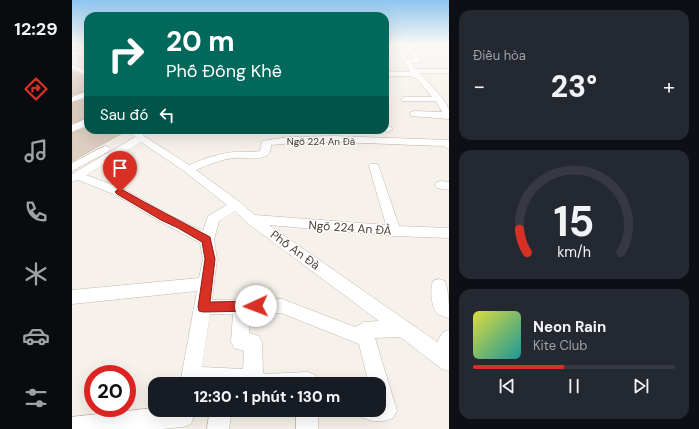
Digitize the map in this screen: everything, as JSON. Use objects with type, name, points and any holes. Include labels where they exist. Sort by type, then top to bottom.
[{"type":"street","points":[[409,65],[439,99],[449,115]]},
{"type":"street","points":[[72,66],[84,72]]},
{"type":"street","points":[[411,68],[449,70]]},
{"type":"street","points":[[389,74],[410,74],[419,77]]},
{"type":"street","points":[[72,100],[84,95]]},
{"type":"street","points":[[404,99],[439,99]]},
{"type":"street","points":[[414,114],[449,115]]},
{"type":"street","points":[[72,129],[84,123]]},
{"type":"street","points":[[74,174],[135,134]]},
{"type":"street","name":"Phố An Đà","points":[[138,134],[188,169],[237,206],[250,218],[444,358]]},
{"type":"street","name":"Ngõ 224 An Đà","points":[[188,169],[208,160],[261,155],[266,150],[266,143],[284,140],[344,135],[448,144]]},
{"type":"street","points":[[374,166],[394,231]]},
{"type":"street","points":[[74,174],[120,192],[164,218],[207,240]]},
{"type":"street","points":[[192,377],[210,259],[207,240],[213,219],[226,210],[237,206]]},
{"type":"street","name":"Ngõ 224 An ĐÀ","points":[[250,218],[394,231],[449,233]]},
{"type":"street","points":[[72,297],[206,284]]},
{"type":"street","points":[[439,286],[442,307],[449,312]]},
{"type":"street","points":[[203,307],[282,306],[357,336],[364,330],[405,329]]},
{"type":"street","points":[[242,307],[240,342],[253,342],[253,377]]},
{"type":"street","points":[[364,330],[377,377]]},
{"type":"street","points":[[444,358],[449,338]]},
{"type":"street","points":[[218,429],[219,417]]},
{"type":"street","points":[[306,429],[307,417]]},
{"type":"street","points":[[72,428],[182,418]]},
{"type":"building","points":[[72,71],[84,76],[84,91],[72,95]]},
{"type":"building","points":[[84,99],[84,118],[72,123],[72,103]]},
{"type":"building","points":[[84,128],[84,134],[121,134],[72,161],[72,133]]},
{"type":"route","points":[[120,192],[164,218],[207,240],[210,259],[203,307],[256,306]]}]
